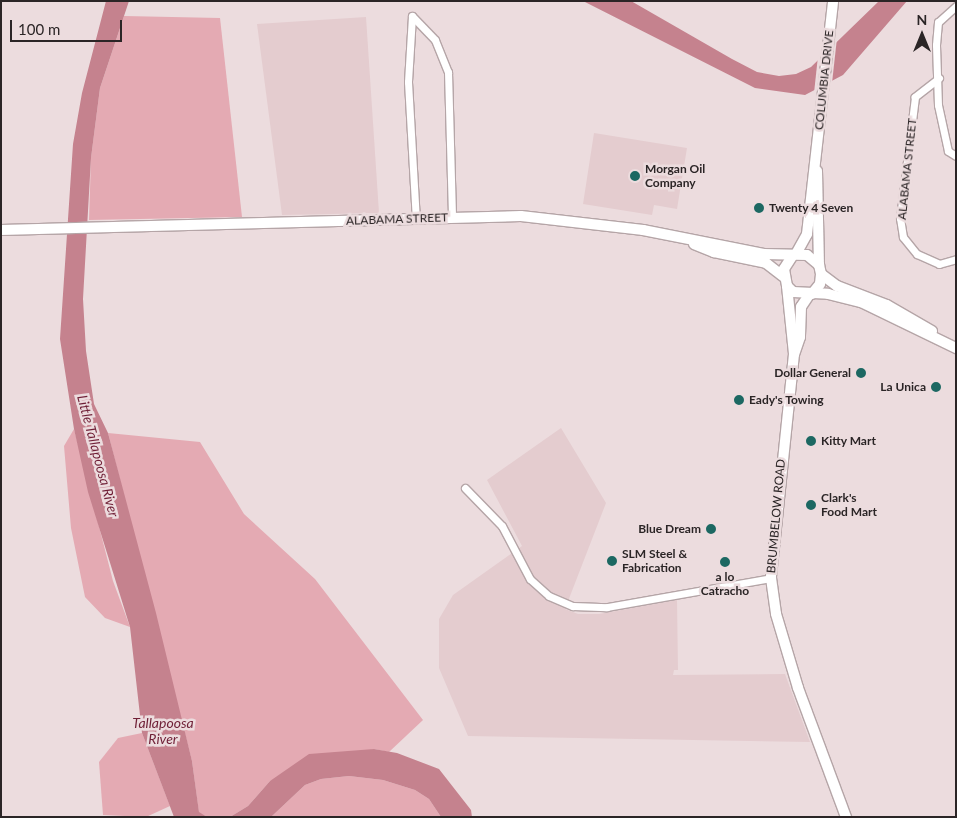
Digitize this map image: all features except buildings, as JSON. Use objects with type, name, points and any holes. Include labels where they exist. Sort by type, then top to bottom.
[{"type":"main road","name":"COLUMBIA DRIVE","points":[[794,254],[807,234],[833,1]]},
{"type":"main road","name":"COLUMBIA DRIVE","points":[[816,160],[820,269]]},
{"type":"main road","name":"ALABAMA STREET","points":[[1,230],[521,216],[578,221],[764,254],[794,254]]},
{"type":"main road","name":"ALABAMA STREET","points":[[681,239],[714,252],[766,263],[786,281]]},
{"type":"main road","points":[[944,341],[861,302],[793,292],[786,281],[785,264],[794,254],[807,255],[837,286],[910,317],[956,348]]},
{"type":"main road","points":[[810,294],[820,284],[820,269]]},
{"type":"main road","name":"BRUMBELOW ROAD","points":[[786,281],[794,354]]},
{"type":"main road","name":"BRUMBELOW ROAD","points":[[810,294],[801,307],[800,337],[794,354],[774,518],[771,578],[776,614],[798,688],[846,817]]},
{"type":"street","points":[[956,6],[938,22],[938,105],[948,151],[956,156]]},
{"type":"street","points":[[416,219],[408,82],[412,16],[435,40],[448,72],[452,218]]},
{"type":"street","name":"ALABAMA STREET","points":[[939,78],[915,96],[900,218],[903,237],[917,254],[939,264],[956,260]]},
{"type":"street","points":[[465,488],[502,526],[530,579],[549,596],[573,606],[607,608],[771,578]]},
{"type":"shaded area","points":[[124,16],[220,18],[242,217],[89,220],[91,158],[100,88]]},
{"type":"shaded area","points":[[366,17],[379,213],[282,215],[257,24]]},
{"type":"shaded area","name":"Morgan Oil Company","points":[[594,133],[687,148],[677,209],[654,205],[652,215],[583,204]]},
{"type":"shaded area","points":[[561,428],[606,503],[565,609],[578,614],[599,614],[677,600],[678,670],[674,670],[673,675],[785,674],[810,742],[468,736],[439,668],[439,619],[453,595],[522,546],[487,480]]},
{"type":"shaded area","points":[[74,429],[113,581],[130,627],[105,618],[85,597],[71,528],[64,446]]},
{"type":"shaded area","points":[[108,433],[200,442],[244,514],[315,579],[423,720],[389,752],[374,749],[270,781],[248,806],[230,817],[207,817],[199,813],[192,761]]},
{"type":"shaded area","points":[[142,733],[170,806],[146,817],[103,815],[99,762],[118,738]]},
{"type":"shaded area","points":[[349,776],[383,780],[415,790],[429,799],[441,817],[271,817],[305,785],[321,779]]},
{"type":"water","name":"Tallapoosa River","points":[[106,1],[129,1],[100,88],[91,158],[83,299],[86,351],[94,404],[108,433],[156,613],[192,761],[199,812],[207,817],[174,817],[142,733],[130,627],[88,492],[74,429],[60,339],[73,144],[82,93]]},
{"type":"water","points":[[583,1],[631,1],[757,72],[779,76],[796,74],[811,67],[879,1],[907,1],[843,75],[805,95],[755,88]]},
{"type":"water","points":[[374,749],[397,753],[439,769],[471,810],[472,817],[441,817],[429,799],[415,790],[383,780],[349,776],[321,779],[305,785],[271,817],[230,817],[248,806],[270,781],[309,754]]},
{"type":"pier","points":[[837,38],[832,83],[814,93],[818,56]]},
{"type":"place","name":"Morgan Oil Company","points":[[635,176]]},
{"type":"place","name":"Twenty 4 Seven","points":[[759,208]]},
{"type":"place","name":"Dollar General","points":[[861,373]]},
{"type":"place","name":"La Unica","points":[[936,387]]},
{"type":"place","name":"Eady's Towing","points":[[739,400]]},
{"type":"place","name":"Kitty Mart","points":[[811,441]]},
{"type":"place","name":"Clark's Food Mart","points":[[811,505]]},
{"type":"place","name":"Blue Dream","points":[[711,529]]},
{"type":"place","name":"SLM Steel & Fabrication","points":[[612,561]]},
{"type":"place","name":"a lo Catracho","points":[[725,562]]},
{"type":"water label","name":"Little Tallapoosa River","points":[[98,456]]}]
